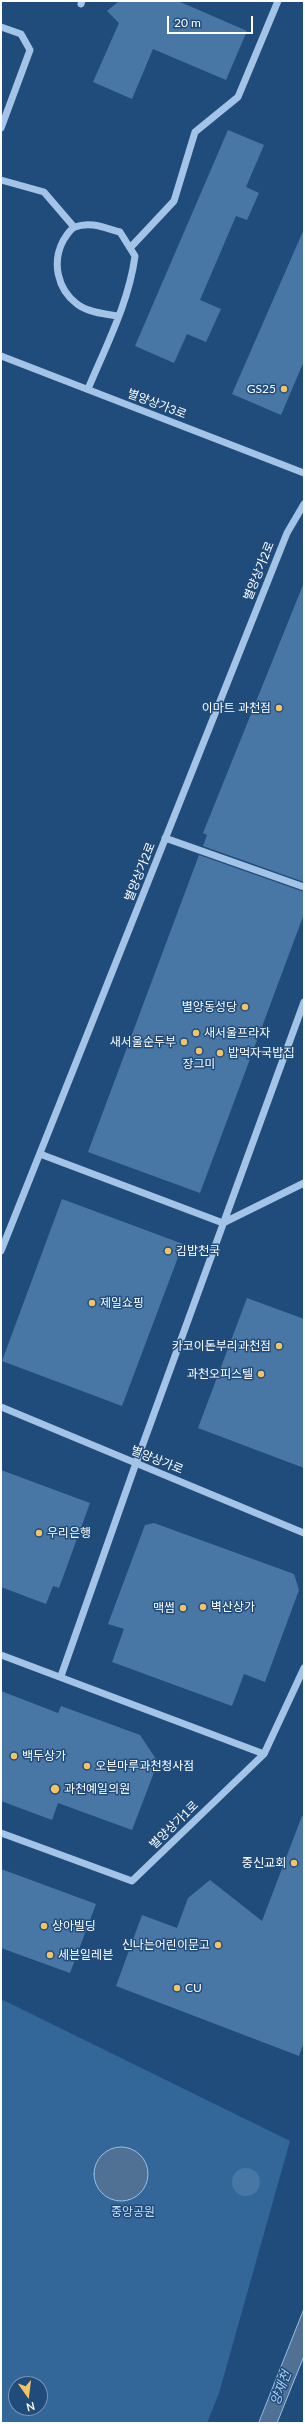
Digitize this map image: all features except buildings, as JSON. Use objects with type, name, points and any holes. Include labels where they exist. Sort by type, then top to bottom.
[{"type":"street","points":[[130,248],[174,201],[194,132],[238,97],[278,1]]},
{"type":"street","points":[[1,27],[21,34],[30,50],[1,128]]},
{"type":"street","points":[[1,180],[44,192],[74,227]]},
{"type":"street","points":[[88,389],[118,316],[131,284],[135,256],[120,232],[90,224],[74,227],[57,252],[56,270],[64,290],[77,304],[118,316]]},
{"type":"street","name":"별양상가3로","points":[[1,356],[304,473]]},
{"type":"street","name":"별양상가2로","points":[[1,1251],[286,533],[304,504]]},
{"type":"street","points":[[165,838],[304,887]]},
{"type":"street","points":[[60,1676],[304,1002]]},
{"type":"street","points":[[40,1154],[223,1223],[304,1182]]},
{"type":"street","name":"별양상가로","points":[[1,1407],[304,1533]]},
{"type":"street","points":[[1,1655],[264,1754]]},
{"type":"street","name":"별양상가1로","points":[[1,1833],[132,1881],[264,1754],[304,1668]]},
{"type":"green space","name":"중앙공원","points":[[3,2000],[290,2141],[219,2393],[207,2423],[1,2423],[1,2004]]},
{"type":"water","points":[[121,2147],[131,2149],[140,2155],[146,2164],[148,2174],[146,2184],[140,2193],[131,2199],[121,2201],[111,2199],[102,2193],[96,2184],[94,2174],[96,2164],[102,2155],[111,2149]]},
{"type":"water","name":"양재천","points":[[304,2309],[304,2356],[277,2423],[259,2423]]},
{"type":"place","name":"GS25","points":[[284,389]]},
{"type":"place","name":"이마트 과천점","points":[[279,708]]},
{"type":"place","name":"별양동성당","points":[[245,1007]]},
{"type":"place","name":"새서울프라자","points":[[196,1033]]},
{"type":"place","name":"새서울순두부","points":[[184,1042]]},
{"type":"place","name":"장그미","points":[[199,1051]]},
{"type":"place","name":"밥먹자국밥집","points":[[220,1053]]},
{"type":"place","name":"김밥천국","points":[[168,1251]]},
{"type":"place","name":"제일쇼핑","points":[[92,1303]]},
{"type":"place","name":"카코이돈부리과천점","points":[[279,1346]]},
{"type":"place","name":"과천오피스텔","points":[[261,1374]]},
{"type":"place","name":"우리은행","points":[[39,1533]]},
{"type":"place","name":"벽산상가","points":[[203,1607]]},
{"type":"place","name":"맥썸","points":[[183,1608]]},
{"type":"place","name":"백두상가","points":[[14,1756]]},
{"type":"place","name":"오븐마루과천청사점","points":[[87,1766]]},
{"type":"place","name":"과천예일의원","points":[[55,1789]]},
{"type":"place","name":"중신교회","points":[[294,1863]]},
{"type":"place","name":"상아빌딩","points":[[44,1926]]},
{"type":"place","name":"신나는어린이문고","points":[[218,1945]]},
{"type":"place","name":"세븐일레븐","points":[[50,1955]]},
{"type":"place","name":"CU","points":[[177,1988]]}]
